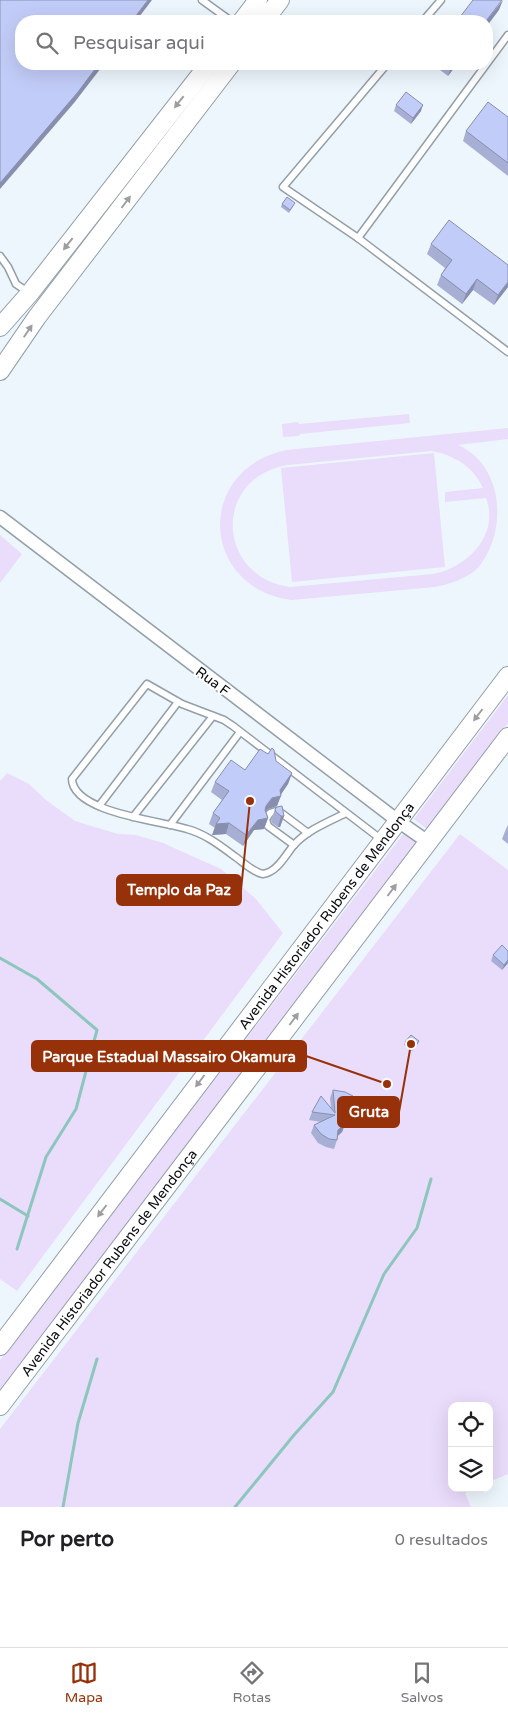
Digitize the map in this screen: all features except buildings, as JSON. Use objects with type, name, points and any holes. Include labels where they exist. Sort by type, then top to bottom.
[{"type":"main road","points":[[247,15],[258,0]]},
{"type":"main road","points":[[269,15],[280,0]]},
{"type":"main road","points":[[0,327],[23,288],[204,70]]},
{"type":"main road","points":[[0,371],[38,317],[226,70]]},
{"type":"main road","name":"Avenida Historiador Rubens de Mendonça","points":[[0,1346],[508,676]]},
{"type":"main road","name":"Avenida Historiador Rubens de Mendonça","points":[[0,1406],[508,737]]},
{"type":"street","name":"Rua F","points":[[0,517],[428,842]]},
{"type":"lane","points":[[202,0],[223,15]]},
{"type":"lane","points":[[428,15],[441,0]]},
{"type":"lane","points":[[493,56],[508,36]]},
{"type":"lane","points":[[382,70],[283,187],[358,238],[508,352]]},
{"type":"lane","points":[[358,238],[483,70]]},
{"type":"lane","points":[[0,256],[23,288]]},
{"type":"lane","points":[[346,813],[308,833],[294,845],[273,871],[263,874],[253,870],[218,844],[202,835],[188,829],[133,817],[99,806],[88,801],[72,785],[73,777],[147,684],[178,702],[224,720],[346,813],[382,841]]},
{"type":"lane","points":[[99,806],[178,702]]},
{"type":"lane","points":[[133,817],[213,716]]},
{"type":"lane","points":[[170,825],[240,732]]},
{"type":"lane","points":[[294,845],[268,826],[266,819],[270,813],[280,812],[308,833]]},
{"type":"shaded area","points":[[409,414],[410,423],[283,437],[282,424]]},
{"type":"shaded area","points":[[508,428],[508,439],[458,445],[474,455],[485,468],[493,484],[497,501],[497,519],[494,537],[487,554],[477,569],[468,576],[452,583],[435,587],[292,600],[261,591],[239,574],[225,552],[220,527],[224,502],[236,479],[257,461],[287,450]],"holes":[[[431,451],[462,463],[474,474],[483,488],[445,492],[445,502],[486,498],[489,512],[488,525],[478,548],[458,565],[446,571],[433,574],[290,587],[265,579],[248,565],[237,547],[233,526],[236,506],[246,488],[263,473],[288,465]]]},
{"type":"shaded area","points":[[434,453],[445,567],[292,582],[281,468]]},
{"type":"shaded area","points":[[0,535],[22,554],[0,583]]},
{"type":"shaded area","points":[[508,695],[508,723],[427,829],[414,819]]},
{"type":"shaded area","points":[[7,773],[29,784],[46,800],[75,821],[118,834],[136,835],[163,843],[221,869],[256,899],[283,933],[17,1291],[0,1279],[0,781]]},
{"type":"shaded area","points":[[404,833],[417,842],[0,1391],[0,1360]]},
{"type":"shaded area","points":[[460,834],[508,870],[508,1474],[493,1480],[493,1402],[448,1402],[448,1492],[467,1492],[465,1493],[471,1507],[0,1507],[0,1429]]},
{"type":"waterway","points":[[0,958],[37,979],[97,1030],[76,1109],[46,1157],[17,1249]]},
{"type":"waterway","points":[[235,1507],[294,1435],[333,1392],[384,1274],[417,1228],[431,1179]]},
{"type":"waterway","points":[[0,1199],[28,1216]]},
{"type":"waterway","points":[[63,1507],[78,1423],[97,1359]]},
{"type":"place","name":"Templo da Paz","points":[[250,801]]},
{"type":"place","name":"Gruta","points":[[411,1044]]},
{"type":"place","name":"Parque Estadual Massairo Okamura","points":[[387,1084]]}]
